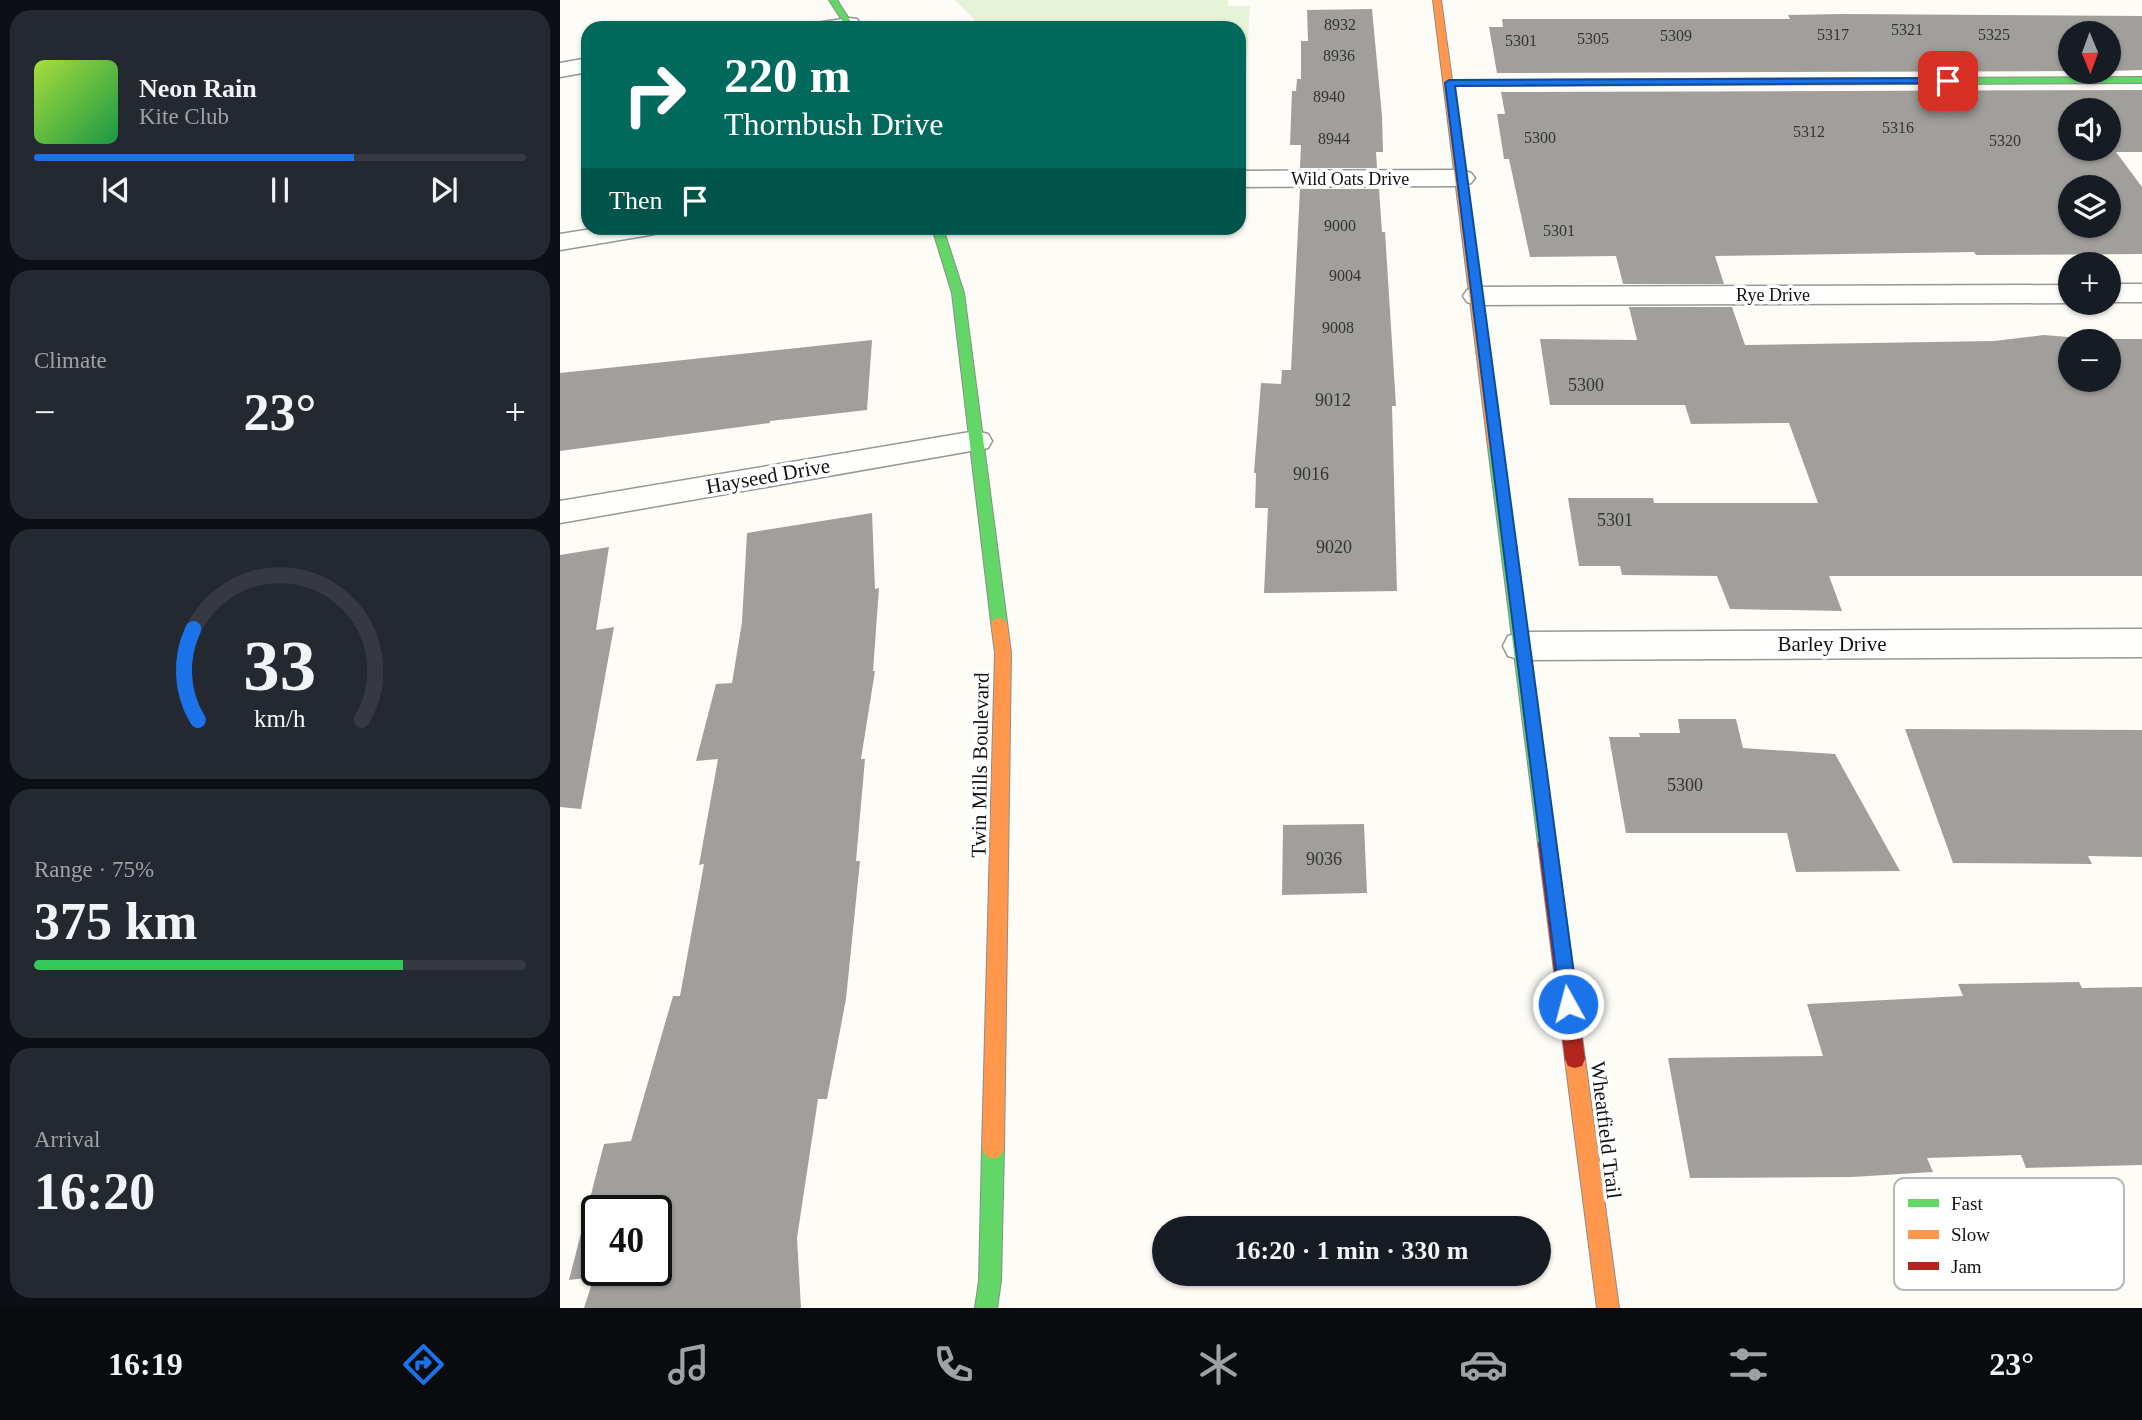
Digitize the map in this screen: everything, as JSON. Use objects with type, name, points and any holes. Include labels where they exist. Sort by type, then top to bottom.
[{"type":"street","points":[[834,0],[847,21]]},
{"type":"street","name":"Wheatfield Trail","points":[[1437,0],[1608,1308]]},
{"type":"street","points":[[560,69],[581,66]]},
{"type":"street","points":[[1449,83],[2142,80]]},
{"type":"street","name":"Wild Oats Drive","points":[[1246,179],[1462,178]]},
{"type":"street","points":[[560,242],[602,235]]},
{"type":"street","name":"Twin Mills Boulevard","points":[[939,235],[958,293],[1003,653],[990,1281],[986,1308]]},
{"type":"street","points":[[2121,293],[2142,293]]},
{"type":"street","name":"Rye Drive","points":[[1477,296],[2058,294]]},
{"type":"street","name":"Hayseed Drive","points":[[560,512],[976,441]]},
{"type":"street","name":"Barley Drive","points":[[1522,646],[2142,643]]},
{"type":"green space","points":[[955,0],[1228,0],[1228,6],[1250,6],[1246,70],[1246,21],[976,21]]},
{"type":"building","points":[[1372,9],[1382,116],[1383,152],[1376,152],[1377,168],[1300,168],[1301,145],[1290,145],[1292,91],[1296,91],[1297,79],[1301,79],[1301,41],[1308,41],[1307,10]]},
{"type":"building","points":[[1788,15],[2142,16],[2142,70],[2121,71],[2121,21],[2058,21],[2058,71],[1497,73],[1489,27],[1503,27],[1502,19],[1790,19]]},
{"type":"building","points":[[2142,90],[2142,152],[2121,152],[2121,98],[2058,98],[2058,161],[2121,161],[2121,159],[2142,187],[2142,254],[2058,252],[2058,255],[1976,255],[1974,252],[1715,256],[1724,284],[1623,284],[1616,256],[1530,257],[1509,159],[1504,159],[1497,114],[1505,114],[1501,92]]},
{"type":"building","points":[[1300,189],[1379,189],[1382,232],[1385,232],[1396,406],[1392,406],[1397,591],[1264,593],[1268,508],[1255,508],[1254,473],[1261,383],[1281,384],[1282,370],[1291,370]]},
{"type":"building","points":[[1629,307],[1732,307],[1745,345],[1994,341],[2044,335],[2058,336],[2058,392],[2121,392],[2121,339],[2142,339],[2142,576],[1829,576],[1842,611],[1730,609],[1717,576],[1622,575],[1620,566],[1579,566],[1568,498],[1653,498],[1654,503],[1818,503],[1789,423],[1691,424],[1685,405],[1550,405],[1540,339],[1637,340]]},
{"type":"building","points":[[872,340],[867,410],[560,451],[560,373]]},
{"type":"building","points":[[872,513],[875,589],[879,588],[875,671],[861,759],[865,759],[856,861],[860,861],[846,999],[827,1099],[818,1099],[797,1238],[801,1308],[584,1308],[591,1286],[672,1286],[672,1195],[591,1195],[604,1144],[631,1141],[673,996],[680,996],[704,864],[699,865],[718,759],[696,761],[716,684],[732,683],[742,622],[747,533]]},
{"type":"building","points":[[609,547],[596,630],[614,627],[581,809],[560,807],[560,555]]},
{"type":"building","points":[[1678,719],[1736,719],[1743,748],[1835,754],[1900,871],[1796,872],[1787,833],[1626,833],[1609,737],[1640,737],[1639,733],[1680,733]]},
{"type":"building","points":[[1905,729],[2142,730],[2142,857],[2088,856],[2092,864],[1953,863]]},
{"type":"building","points":[[1364,824],[1367,893],[1282,895],[1283,825]]},
{"type":"building","points":[[2079,982],[2082,988],[2142,987],[2142,1165],[2026,1168],[2021,1155],[1927,1158],[1933,1172],[1852,1177],[1690,1178],[1668,1058],[1823,1056],[1807,1004],[1963,996],[1958,984]]},
{"type":"building","points":[[581,1233],[581,1279],[569,1280]]},
{"type":"traffic: fast","points":[[833,0],[846,21]]},
{"type":"traffic: fast","points":[[1923,81],[2142,80]]},
{"type":"traffic: fast","points":[[939,235],[958,293],[999,622]]},
{"type":"traffic: fast","points":[[1495,447],[1547,843]]},
{"type":"traffic: fast","points":[[986,1308],[990,1281],[993,1149]]},
{"type":"traffic: slow","points":[[1437,0],[1495,447]]},
{"type":"traffic: slow","points":[[1449,83],[1923,81]]},
{"type":"traffic: slow","points":[[993,1149],[1003,653],[999,622]]},
{"type":"traffic: slow","points":[[1575,1059],[1608,1308]]},
{"type":"traffic: jam","points":[[1547,843],[1575,1059]]},
{"type":"route","points":[[1568,1004],[1449,83],[1948,81]]}]
